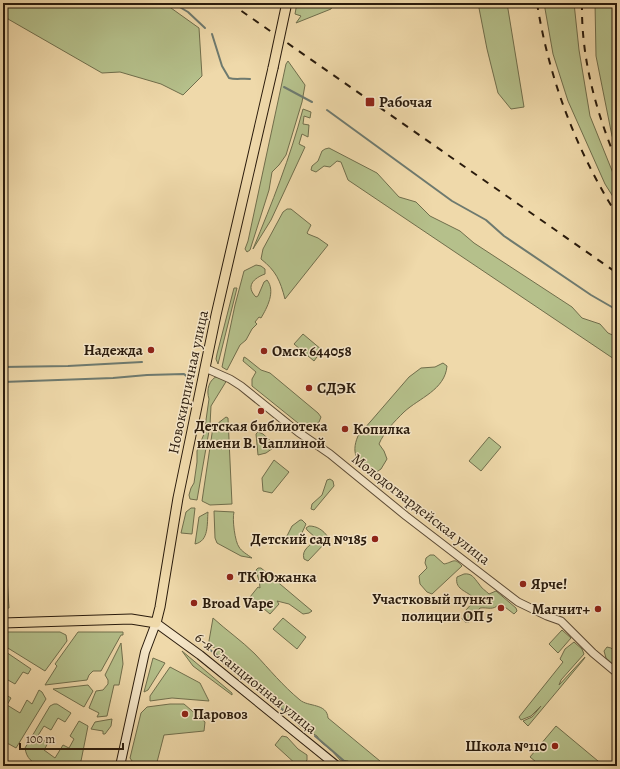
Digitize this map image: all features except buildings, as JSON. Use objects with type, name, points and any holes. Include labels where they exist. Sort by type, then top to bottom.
[{"type":"main road","name":"Новокирпичная улица","points":[[120,766],[145,652],[160,607],[178,498],[232,244],[287,5]]},
{"type":"main road","points":[[3,623],[131,619],[156,622]]},
{"type":"main road","name":"6-я Станционная улица","points":[[156,622],[200,655],[337,766]]},
{"type":"street","name":"Молодогвардейская улица","points":[[206,368],[241,386],[298,432],[330,454],[406,516],[518,602],[526,607],[561,621],[593,653],[617,673]]},
{"type":"green space","points":[[3,3],[164,3],[199,28],[202,76],[183,95],[161,84],[120,72],[102,73],[8,19],[3,10]]},
{"type":"green space","points":[[297,3],[334,3],[331,9],[296,23],[301,16],[295,14]]},
{"type":"green space","points":[[478,3],[507,3],[524,107],[511,109],[498,93]]},
{"type":"green space","points":[[544,3],[574,3],[579,50],[590,116],[617,183],[617,203],[605,184],[568,101],[553,54]]},
{"type":"green space","points":[[595,3],[617,3],[617,147],[612,136],[596,56]]},
{"type":"green space","points":[[288,61],[305,85],[302,102],[286,155],[272,172],[269,190],[250,250],[247,252],[245,249],[286,64]]},
{"type":"green space","points":[[303,109],[311,112],[310,118],[304,116],[303,124],[309,125],[308,137],[302,134],[299,144],[305,147],[271,220],[253,249],[274,197]]},
{"type":"green space","points":[[329,148],[377,173],[399,197],[416,202],[430,216],[460,231],[474,243],[572,307],[582,318],[600,324],[608,333],[617,337],[617,361],[348,180],[341,162],[337,161],[330,167],[324,166],[316,172],[311,170],[312,166],[318,161],[322,151]]},
{"type":"green space","points":[[287,209],[291,209],[311,225],[307,233],[308,234],[318,238],[328,245],[285,299],[277,276],[261,259],[263,249],[283,212]]},
{"type":"green space","points":[[256,265],[265,269],[265,274],[254,280],[251,289],[256,297],[258,296],[264,282],[267,280],[271,289],[270,299],[261,318],[259,317],[255,322],[257,324],[252,329],[246,340],[240,345],[227,370],[222,367],[244,271]]},
{"type":"green space","points":[[234,288],[237,288],[218,364],[216,359],[217,354]]},
{"type":"green space","points":[[303,334],[322,350],[314,361],[294,344]]},
{"type":"green space","points":[[244,357],[261,370],[270,373],[318,413],[321,417],[319,422],[313,427],[304,426],[298,423],[252,386],[252,379],[256,372],[243,361]]},
{"type":"green space","points":[[443,363],[447,366],[442,381],[430,393],[404,412],[390,427],[381,440],[379,444],[387,459],[381,469],[375,473],[364,467],[357,459],[355,454],[358,436],[409,377],[421,368],[435,367]]},
{"type":"green space","points":[[218,376],[227,380],[211,406],[210,425],[197,500],[190,499],[189,495],[194,483],[197,451],[204,434],[209,399],[208,389],[210,382]]},
{"type":"green space","points":[[226,417],[228,418],[232,504],[210,505],[202,501],[213,427]]},
{"type":"green space","points":[[258,432],[263,434],[276,446],[266,453],[258,455],[256,434]]},
{"type":"green space","points":[[489,437],[501,447],[481,471],[469,461]]},
{"type":"green space","points":[[274,460],[289,472],[272,493],[263,491],[262,478]]},
{"type":"green space","points":[[330,479],[333,481],[334,486],[314,510],[311,509],[312,504],[322,495],[327,480]]},
{"type":"green space","points":[[191,508],[195,508],[192,534],[181,533],[186,512]]},
{"type":"green space","points":[[214,511],[234,512],[235,536],[238,544],[241,550],[252,558],[241,556],[217,543],[215,538]]},
{"type":"green space","points":[[208,512],[205,536],[200,542],[195,544],[199,517]]},
{"type":"green space","points":[[3,516],[9,608],[3,609]]},
{"type":"green space","points":[[300,520],[306,524],[300,537],[292,542],[287,541],[286,538],[292,526]]},
{"type":"green space","points":[[309,526],[320,529],[328,537],[326,542],[308,561],[304,559],[303,556],[305,550],[316,538],[307,530],[306,528]]},
{"type":"green space","points":[[430,555],[434,555],[444,564],[455,561],[462,566],[432,594],[427,592],[420,584],[419,576],[427,568],[425,563],[426,558]]},
{"type":"green space","points":[[261,568],[312,611],[303,614],[289,604],[277,601],[279,604],[270,614],[250,597],[258,587],[260,588],[256,570]]},
{"type":"green space","points":[[464,574],[473,576],[481,587],[489,594],[496,591],[516,608],[517,611],[514,614],[501,604],[492,608],[480,608],[469,622],[465,622],[462,619],[466,610],[475,600],[458,585],[457,577]]},
{"type":"green space","points":[[213,618],[250,649],[294,695],[303,702],[324,710],[327,713],[328,718],[386,766],[354,766],[348,761],[340,760],[321,742],[317,736],[300,727],[285,712],[237,671],[228,668],[217,658],[215,651],[216,649],[210,645],[209,641]]},
{"type":"green space","points":[[283,618],[306,637],[297,649],[273,629]]},
{"type":"green space","points":[[562,630],[571,638],[558,653],[549,644]]},
{"type":"green space","points":[[3,632],[60,632],[66,635],[67,641],[45,671],[3,645]]},
{"type":"green space","points":[[78,632],[123,632],[123,635],[121,635],[101,671],[93,671],[87,680],[45,685],[57,666],[55,664]]},
{"type":"green space","points":[[574,642],[582,649],[584,654],[561,680],[559,685],[585,657],[584,659],[528,726],[523,721],[532,717],[541,706],[531,716],[521,720],[519,717],[563,662],[560,659],[565,649]]},
{"type":"green space","points":[[121,643],[123,664],[119,685],[114,685],[107,716],[97,717],[99,713],[89,708],[96,691],[103,690],[108,684],[108,680],[105,675]]},
{"type":"green space","points":[[607,647],[611,648],[617,653],[617,668],[606,658],[604,651]]},
{"type":"green space","points":[[3,650],[31,669],[28,674],[23,672],[15,684],[8,680],[3,688]]},
{"type":"green space","points":[[182,651],[232,693],[232,695],[193,666]]},
{"type":"green space","points":[[153,658],[165,663],[148,690],[144,692]]},
{"type":"green space","points":[[170,667],[200,683],[209,701],[172,698],[150,701],[150,696]]},
{"type":"green space","points":[[88,685],[93,691],[84,707],[53,689]]},
{"type":"green space","points":[[39,690],[46,699],[16,748],[9,744],[3,743],[3,693],[11,698],[7,705],[20,713],[27,700],[32,704]]},
{"type":"green space","points":[[57,704],[71,713],[65,722],[58,718],[51,730],[44,726],[37,737],[48,743],[44,750],[55,758],[63,745],[69,748],[74,739],[70,736],[79,721],[88,726],[81,761],[71,765],[40,765],[30,760],[25,748],[50,706]]},
{"type":"green space","points":[[184,704],[205,722],[204,731],[164,735],[156,766],[135,763],[130,758],[141,713],[147,707]]},
{"type":"green space","points":[[112,719],[111,726],[105,734],[103,734],[103,731],[91,729],[95,722]]},
{"type":"green space","name":"Школа №110","points":[[556,726],[604,766],[541,766],[530,757]]},
{"type":"green space","points":[[282,736],[287,737],[298,749],[307,755],[307,760],[303,766],[298,766],[275,745]]},
{"type":"waterway","points":[[173,3],[188,12],[205,28]]},
{"type":"waterway","points":[[212,34],[222,66],[229,78],[250,79]]},
{"type":"waterway","points":[[284,87],[312,102]]},
{"type":"waterway","points":[[327,110],[452,201],[486,220],[504,236],[591,295],[617,310]]},
{"type":"waterway","points":[[3,367],[68,366],[142,362]]},
{"type":"waterway","points":[[3,382],[184,374],[192,381]]},
{"type":"waterway","points":[[208,648],[306,729]]},
{"type":"waterway","points":[[315,736],[350,766]]},
{"type":"railway","points":[[230,3],[617,273]]},
{"type":"railway","points":[[537,3],[549,59],[566,113],[589,165],[617,215]]},
{"type":"railway","points":[[582,3],[584,44],[591,84],[596,104],[617,162]]},
{"type":"place","name":"Рабочая","points":[[370,102]]},
{"type":"place","name":"Надежда","points":[[151,350]]},
{"type":"place","name":"Омск 644058","points":[[264,351]]},
{"type":"place","name":"СДЭК","points":[[309,388]]},
{"type":"place","name":"Детская библиотека имени В. Чаплиной","points":[[261,411]]},
{"type":"place","name":"Копилка","points":[[345,429]]},
{"type":"place","name":"Детский сад №185","points":[[375,539]]},
{"type":"place","name":"ТК Южанка","points":[[230,577]]},
{"type":"place","name":"Ярче!","points":[[523,584]]},
{"type":"place","name":"Broad Vape","points":[[194,603]]},
{"type":"place","name":"Участковый пункт полиции ОП 5","points":[[501,608]]},
{"type":"place","name":"Магнит+","points":[[598,609]]},
{"type":"place","name":"Паровоз","points":[[185,714]]},
{"type":"place","name":"Школа №110","points":[[555,746]]}]
